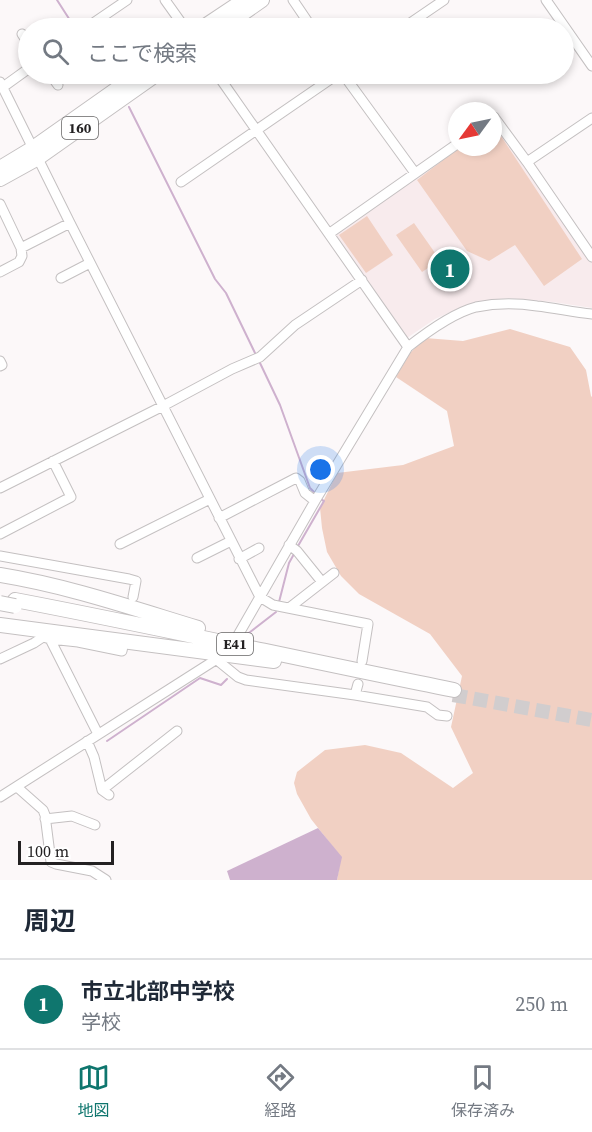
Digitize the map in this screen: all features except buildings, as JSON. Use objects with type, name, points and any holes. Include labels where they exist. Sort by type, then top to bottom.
[{"type":"highway","points":[[217,18],[244,0]]},
{"type":"highway","points":[[236,18],[262,0]]},
{"type":"highway","name":"160","points":[[0,180],[125,84]]},
{"type":"highway","name":"160","points":[[0,168],[35,153],[142,84]]},
{"type":"highway","points":[[0,575],[90,594],[276,657]]},
{"type":"highway","points":[[0,597],[12,623],[18,627]]},
{"type":"highway","name":"E41","points":[[0,597],[15,603]]},
{"type":"highway","name":"E41","points":[[0,603],[15,603],[145,625],[276,657],[454,692]]},
{"type":"highway","points":[[0,625],[276,657]]},
{"type":"street","points":[[101,18],[127,0]]},
{"type":"street","points":[[165,0],[178,18]]},
{"type":"street","points":[[293,0],[305,18]]},
{"type":"street","points":[[418,18],[444,0]]},
{"type":"street","points":[[546,0],[559,18]]},
{"type":"street","points":[[574,40],[592,66]]},
{"type":"street","points":[[18,75],[1,84],[260,597],[273,604],[368,624],[362,661]]},
{"type":"street","points":[[224,84],[408,347]]},
{"type":"street","points":[[182,182],[324,84]]},
{"type":"street","points":[[350,84],[415,173]]},
{"type":"street","points":[[527,162],[592,118]]},
{"type":"street","points":[[502,128],[592,257]]},
{"type":"street","points":[[330,233],[448,150]]},
{"type":"street","points":[[0,204],[21,248],[22,256],[19,262],[0,272]]},
{"type":"street","points":[[21,248],[70,223]]},
{"type":"street","points":[[61,278],[90,263]]},
{"type":"street","points":[[0,488],[232,369],[260,357],[295,325],[362,280]]},
{"type":"street","points":[[237,637],[315,501],[408,347],[446,321],[475,308],[505,303],[592,314]]},
{"type":"street","points":[[0,361],[2,365],[0,366]]},
{"type":"street","points":[[0,534],[71,497],[53,461]]},
{"type":"street","points":[[219,518],[296,478],[300,481],[305,493],[315,501]]},
{"type":"street","points":[[120,544],[210,499]]},
{"type":"street","points":[[197,558],[231,541]]},
{"type":"street","points":[[290,545],[322,582]]},
{"type":"street","points":[[239,558],[259,548]]},
{"type":"street","points":[[0,556],[136,581],[133,597]]},
{"type":"street","points":[[289,608],[334,573]]},
{"type":"street","points":[[0,659],[43,638],[122,651],[123,646]]},
{"type":"street","points":[[50,639],[98,734]]},
{"type":"street","points":[[0,797],[218,658],[238,677],[246,680],[427,708],[447,716]]},
{"type":"street","points":[[355,696],[358,684]]},
{"type":"street","points":[[87,741],[106,793],[177,731]]},
{"type":"street","points":[[16,787],[43,810],[51,862],[92,871],[106,880]]},
{"type":"street","points":[[45,819],[72,816],[95,825]]},
{"type":"shaded area","points":[[502,134],[592,262],[592,308],[508,298],[480,301],[435,319],[407,338],[334,234],[448,153],[448,156],[502,156]]},
{"type":"shaded area","points":[[502,138],[582,259],[544,286],[515,245],[489,261],[467,251],[417,180],[448,156],[502,156]]},
{"type":"shaded area","points":[[367,216],[393,255],[366,273],[339,235]]},
{"type":"shaded area","points":[[414,223],[440,260],[422,272],[396,235]]},
{"type":"shaded area","points":[[510,329],[570,347],[586,370],[592,397],[592,880],[337,880],[341,857],[311,819],[297,794],[294,783],[297,772],[325,750],[365,745],[401,753],[453,788],[473,773],[451,727],[462,676],[430,634],[359,594],[341,576],[327,552],[320,508],[337,473],[403,465],[454,446],[447,411],[396,377],[410,353],[425,338],[463,341]]},
{"type":"shaded area","points":[[318,828],[342,857],[337,880],[230,880],[227,871]]},
{"type":"waterway","points":[[57,0],[69,18]]},
{"type":"waterway","points":[[129,107],[215,279],[226,293],[255,353]]},
{"type":"waterway","points":[[260,363],[280,405],[310,488],[314,492]]},
{"type":"waterway","points":[[298,546],[324,501],[322,500]]},
{"type":"waterway","points":[[279,602],[289,563],[294,554]]},
{"type":"waterway","points":[[241,639],[276,612]]},
{"type":"waterway","points":[[107,741],[200,678],[221,685],[227,679]]},
{"type":"tunnel","points":[[453,695],[592,720]]},
{"type":"place","name":"市立北部中学校","points":[[450,269]]}]
